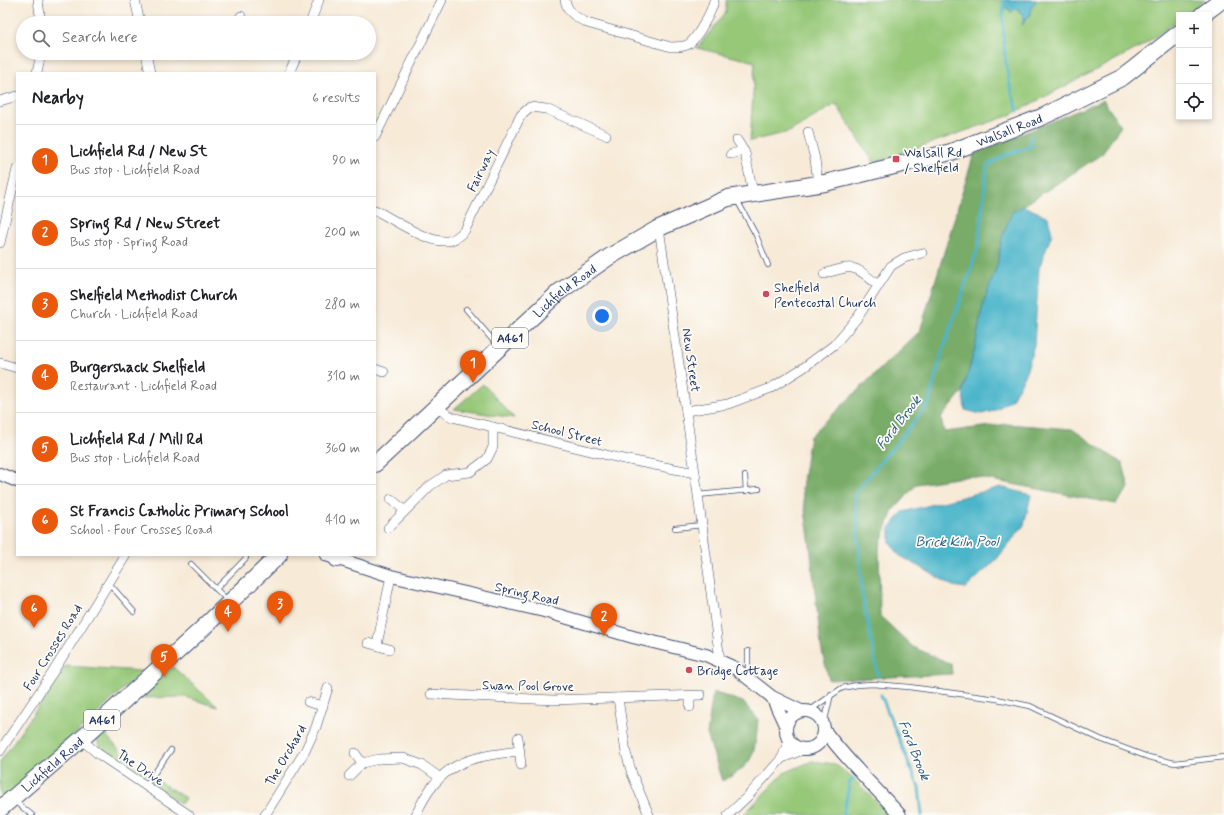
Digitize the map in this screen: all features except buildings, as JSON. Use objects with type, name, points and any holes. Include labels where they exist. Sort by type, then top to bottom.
[{"type":"highway","points":[[1206,12],[1222,0]]},
{"type":"highway","name":"Walsall Road","points":[[659,228],[728,198],[818,184],[950,152],[1042,117],[1123,77],[1176,35]]},
{"type":"highway","name":"Lichfield Road","points":[[376,463],[559,292],[586,272],[659,228]]},
{"type":"highway","name":"Lichfield Road","points":[[6,804],[80,739],[278,556]]},
{"type":"street","points":[[38,0],[40,16]]},
{"type":"street","points":[[135,0],[138,16]]},
{"type":"street","points":[[313,16],[319,0]]},
{"type":"street","points":[[376,135],[442,0]]},
{"type":"street","points":[[565,0],[566,6],[575,16],[586,24],[671,47],[685,46],[691,42],[712,11],[714,0]]},
{"type":"street","points":[[37,72],[40,60]]},
{"type":"street","points":[[147,60],[150,72]]},
{"type":"street","points":[[289,72],[295,60]]},
{"type":"street","points":[[0,101],[16,96]]},
{"type":"street","name":"Fairway","points":[[376,211],[433,240],[448,242],[458,237],[465,230],[521,115],[530,107],[538,106],[546,108],[606,135]]},
{"type":"street","points":[[808,132],[815,159],[818,184]]},
{"type":"street","points":[[737,140],[744,151],[753,193]]},
{"type":"street","points":[[731,154],[744,151]]},
{"type":"street","points":[[0,243],[14,194],[16,177]]},
{"type":"street","name":"New Street","points":[[659,228],[695,473],[720,660]]},
{"type":"street","points":[[686,411],[728,404],[771,388],[803,368],[834,345],[858,317],[892,266],[904,258],[922,253]]},
{"type":"street","points":[[824,274],[848,266],[858,269],[878,285]]},
{"type":"street","points":[[0,363],[16,368]]},
{"type":"street","points":[[376,369],[384,372]]},
{"type":"street","name":"School Street","points":[[435,407],[452,417],[619,458],[695,473]]},
{"type":"street","points":[[388,528],[404,510],[430,486],[446,475],[470,472],[487,459],[493,447],[493,427]]},
{"type":"street","points":[[0,474],[16,481]]},
{"type":"street","points":[[391,499],[404,510]]},
{"type":"street","name":"Four Crosses Road","points":[[0,751],[53,672],[125,556]]},
{"type":"street","name":"Spring Road","points":[[333,556],[392,576],[544,611],[720,660],[748,677],[772,697]]},
{"type":"street","points":[[389,650],[372,644],[392,576]]},
{"type":"street","name":"The Orchard","points":[[264,815],[305,751],[316,727],[328,688]]},
{"type":"street","name":"Swan Pool Grove","points":[[436,705],[434,694],[553,700],[700,695]]},
{"type":"street","points":[[690,696],[690,707]]},
{"type":"street","points":[[772,697],[820,717],[824,727],[841,752],[856,766],[900,815]]},
{"type":"street","points":[[728,815],[748,796],[782,758],[789,740],[786,728],[772,697]]},
{"type":"street","points":[[618,698],[626,753],[632,774],[649,815]]},
{"type":"street","points":[[308,702],[323,706]]},
{"type":"street","points":[[786,728],[790,718],[805,711]]},
{"type":"street","points":[[782,758],[808,749],[823,738],[824,727]]},
{"type":"street","points":[[518,738],[521,765]]},
{"type":"street","name":"The Drive","points":[[80,739],[145,786],[189,815]]},
{"type":"street","points":[[789,740],[798,747],[808,749],[828,748],[841,752]]},
{"type":"street","points":[[416,815],[423,797],[447,770],[477,757],[520,751]]},
{"type":"street","points":[[355,753],[362,763]]},
{"type":"street","points":[[349,776],[362,763],[379,759],[403,758],[422,764],[440,777]]},
{"type":"lane","points":[[736,196],[756,235],[768,265]]},
{"type":"lane","points":[[466,309],[499,348]]},
{"type":"lane","points":[[745,476],[746,491]]},
{"type":"lane","points":[[698,495],[759,489]]},
{"type":"lane","points":[[675,528],[702,525]]},
{"type":"lane","points":[[216,589],[246,558]]},
{"type":"lane","points":[[191,564],[229,602]]},
{"type":"lane","points":[[108,582],[134,612]]},
{"type":"lane","points":[[748,651],[748,677]]},
{"type":"lane","points":[[805,711],[842,688],[873,684],[997,699],[1030,706],[1100,739],[1148,758],[1175,763],[1224,757]]},
{"type":"lane","points":[[824,727],[831,694]]},
{"type":"lane","points":[[145,786],[171,750]]},
{"type":"lane","points":[[6,804],[32,815]]},
{"type":"green space","points":[[726,0],[1205,0],[1190,12],[1176,12],[1176,22],[1140,47],[1008,116],[874,163],[836,104],[789,132],[750,141],[755,62],[697,48],[726,12]]},
{"type":"green space","points":[[1103,100],[1121,126],[1102,154],[1012,213],[1002,238],[997,266],[983,304],[975,348],[963,391],[941,418],[944,432],[1007,424],[1072,429],[1123,464],[1129,488],[1116,504],[970,476],[917,484],[893,510],[879,548],[880,616],[913,647],[951,664],[952,674],[829,680],[821,647],[802,488],[810,436],[920,331],[974,154]]},
{"type":"green space","points":[[483,384],[514,418],[454,409]]},
{"type":"green space","points":[[66,666],[142,671],[0,806],[0,762]]},
{"type":"green space","points":[[173,667],[218,707],[185,697],[138,698]]},
{"type":"green space","points":[[713,692],[743,702],[758,719],[754,750],[747,764],[733,775],[722,781],[707,734]]},
{"type":"green space","points":[[102,731],[133,765],[185,798],[181,804],[102,751],[96,738]]},
{"type":"green space","points":[[812,761],[835,764],[854,779],[890,815],[743,815],[784,773]]},
{"type":"water","points":[[1004,0],[1037,0],[1031,7],[1031,14],[1026,18],[1023,25],[1023,13],[1019,13],[1019,9],[1014,9],[1011,13],[1010,10],[1004,7]]},
{"type":"water","points":[[1024,206],[1048,217],[1052,234],[1039,268],[1034,345],[1025,376],[1012,399],[994,411],[981,414],[965,410],[963,391],[975,348],[983,304],[997,266],[1002,238],[1012,212]]},
{"type":"water","name":"Brick Kiln Pool","points":[[1001,487],[1031,495],[1024,525],[996,560],[966,588],[953,586],[899,555],[890,542],[890,528],[903,512]]},
{"type":"waterway","points":[[1004,0],[1003,28],[1005,56],[1010,84],[1018,111]]},
{"type":"waterway","name":"Ford Brook","points":[[878,676],[862,593],[855,493],[928,405],[942,353],[978,248],[987,166],[1003,156],[1032,146],[1030,136]]},
{"type":"waterway","name":"Ford Brook","points":[[881,695],[919,788],[922,815]]},
{"type":"waterway","name":"Ford Brook","points":[[843,815],[850,781],[854,779]]},
{"type":"place","name":"Walsall Rd / Shelfield","points":[[896,159]]},
{"type":"place","name":"Shelfield Pentecostal Church","points":[[766,294]]},
{"type":"place","name":"Lichfield Rd / New St","points":[[473,383]]},
{"type":"place","name":"Shelfield Methodist Church","points":[[280,624]]},
{"type":"place","name":"St Francis Catholic Primary School","points":[[34,628]]},
{"type":"place","name":"Burgershack Shelfield","points":[[228,632]]},
{"type":"place","name":"Spring Rd / New Street","points":[[604,636]]},
{"type":"place","name":"Bridge Cottage","points":[[689,670]]},
{"type":"place","name":"Lichfield Rd / Mill Rd","points":[[164,677]]}]
